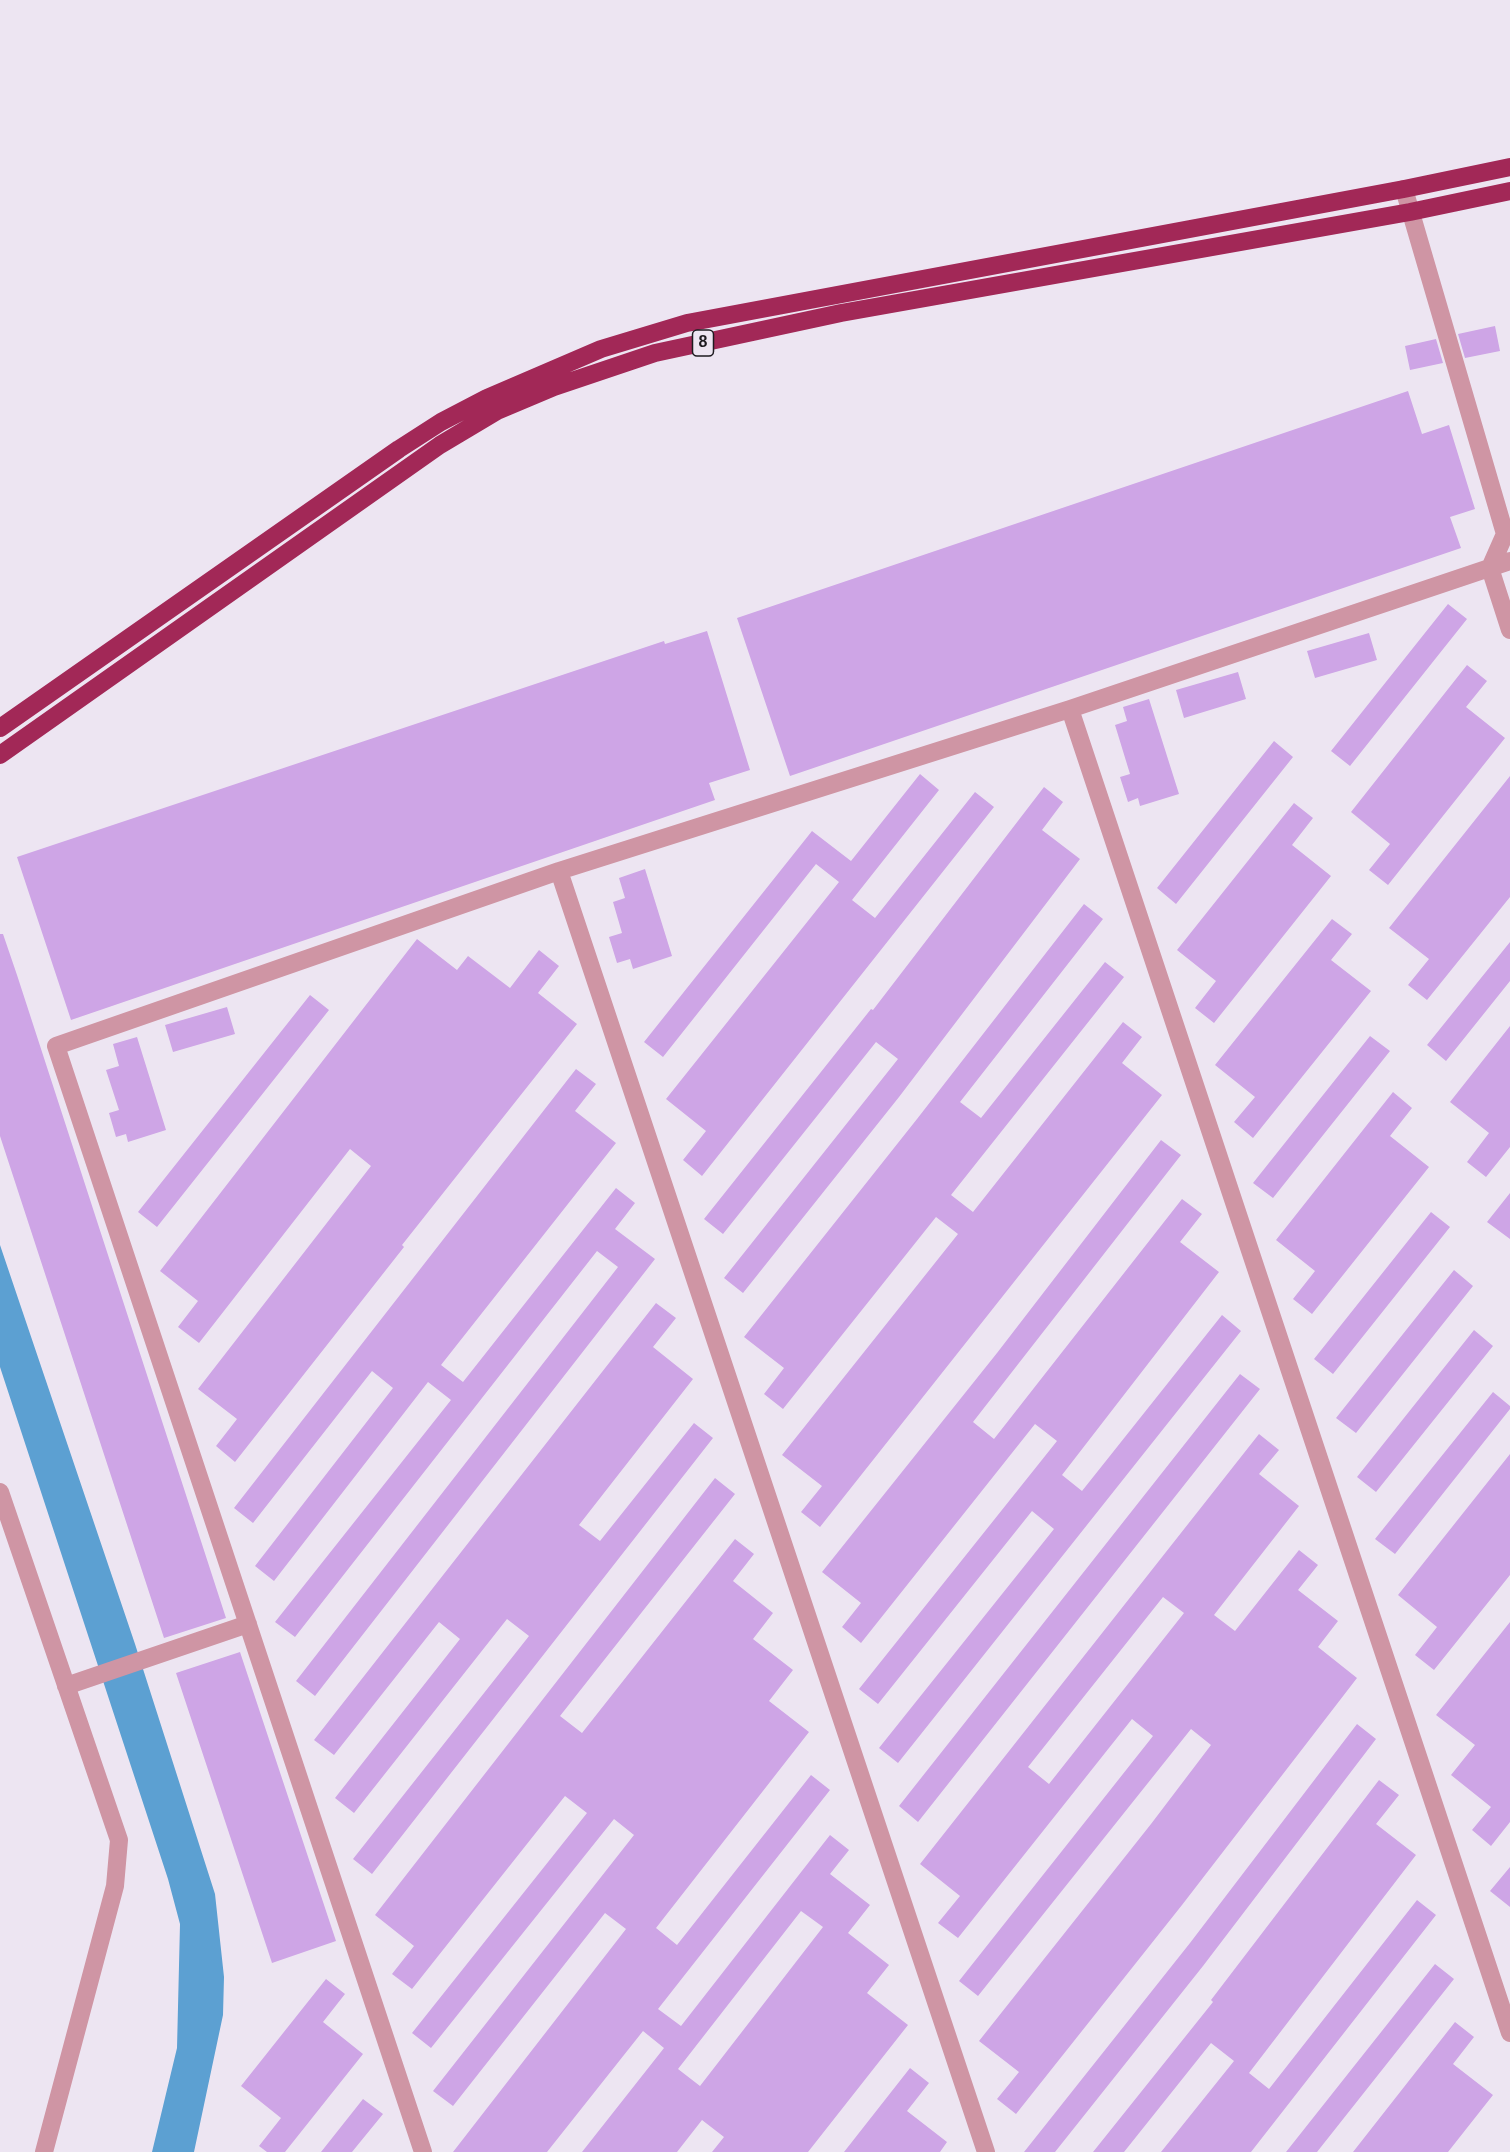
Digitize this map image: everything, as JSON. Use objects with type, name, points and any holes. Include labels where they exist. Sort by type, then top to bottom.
[{"type":"highway","name":"8","points":[[0,728],[416,438],[487,398],[601,349],[687,323],[1404,189],[1510,167]]},
{"type":"highway","name":"8","points":[[0,755],[440,445],[497,411],[554,387],[655,353],[841,313],[1410,212],[1510,191]]},
{"type":"lane","points":[[1404,189],[1505,534],[1490,568],[1510,630]]},
{"type":"lane","points":[[423,2152],[56,1046],[559,871],[1070,709],[1510,561]]},
{"type":"lane","points":[[1070,709],[1510,2033]]},
{"type":"lane","points":[[559,871],[986,2152]]},
{"type":"lane","points":[[0,1492],[119,1840],[115,1886],[44,2152]]},
{"type":"lane","points":[[66,1686],[248,1624]]},
{"type":"water","points":[[0,1245],[135,1644],[215,1894],[224,1977],[223,2015],[194,2152],[152,2152],[177,2048],[180,1924],[168,1879],[0,1367]]},
{"type":"building","points":[[1495,326],[1500,351],[1465,358],[1458,334]]},
{"type":"building","points":[[1436,339],[1443,363],[1410,370],[1405,346]]},
{"type":"building","points":[[1408,391],[1422,434],[1449,425],[1475,509],[1450,517],[1461,548],[790,776],[737,618]]},
{"type":"building","points":[[1448,604],[1467,619],[1350,766],[1331,751]]},
{"type":"building","points":[[707,631],[750,770],[709,783],[715,800],[71,1020],[17,857],[664,641],[665,644]]},
{"type":"building","points":[[1369,633],[1377,660],[1315,678],[1307,651]]},
{"type":"building","points":[[1467,665],[1487,681],[1466,707],[1505,738],[1388,885],[1369,870],[1390,844],[1351,812]]},
{"type":"building","points":[[1238,672],[1246,699],[1184,718],[1176,690]]},
{"type":"building","points":[[1149,699],[1179,794],[1140,806],[1138,798],[1128,802],[1120,777],[1130,774],[1115,725],[1127,721],[1123,707]]},
{"type":"building","points":[[1274,741],[1293,757],[1176,904],[1157,888]]},
{"type":"building","points":[[920,774],[939,790],[852,900],[875,918],[975,792],[994,807],[702,1176],[683,1160],[706,1131],[666,1099],[839,882],[816,864],[663,1057],[644,1042],[812,831],[851,861]]},
{"type":"building","points":[[1510,776],[1510,897],[1427,1000],[1408,985],[1429,959],[1389,928]]},
{"type":"building","points":[[1044,787],[1063,802],[1042,830],[1080,859],[899,1097],[743,1293],[724,1278],[898,1059],[876,1042],[723,1234],[704,1219],[871,1009],[873,1010]]},
{"type":"building","points":[[1294,803],[1313,818],[1292,845],[1331,876],[1214,1023],[1195,1008],[1216,981],[1177,950]]},
{"type":"building","points":[[645,869],[672,956],[633,969],[630,959],[617,963],[609,937],[622,933],[613,902],[625,898],[619,878]]},
{"type":"building","points":[[1084,904],[1103,919],[960,1102],[981,1118],[1105,962],[1124,977],[951,1195],[973,1212],[1123,1022],[1142,1037],[1122,1063],[1162,1095],[820,1527],[801,1512],[822,1486],[782,1455],[958,1234],[936,1217],[783,1409],[764,1394],[784,1368],[744,1337]]},
{"type":"building","points":[[1332,919],[1352,934],[1331,960],[1371,991],[1253,1138],[1234,1122],[1255,1097],[1215,1065]]},
{"type":"building","points":[[0,934],[3,934],[17,975],[226,1618],[164,1638],[0,1136]]},
{"type":"building","points":[[417,939],[457,970],[468,956],[510,988],[539,950],[559,966],[538,993],[577,1024],[402,1245],[404,1247],[235,1462],[216,1446],[237,1419],[198,1389],[371,1166],[350,1149],[199,1343],[178,1327],[198,1301],[160,1271]]},
{"type":"building","points":[[1510,942],[1510,981],[1446,1061],[1427,1045]]},
{"type":"building","points":[[310,995],[329,1010],[157,1227],[138,1212]]},
{"type":"building","points":[[227,1007],[235,1034],[173,1052],[165,1025]]},
{"type":"building","points":[[1510,1026],[1510,1147],[1486,1177],[1467,1162],[1489,1133],[1450,1102]]},
{"type":"building","points":[[1370,1036],[1390,1051],[1273,1198],[1253,1183]]},
{"type":"building","points":[[137,1037],[166,1130],[128,1142],[126,1134],[116,1137],[109,1113],[119,1110],[106,1070],[119,1066],[113,1044]]},
{"type":"building","points":[[576,1069],[596,1084],[575,1111],[616,1143],[441,1365],[463,1382],[616,1188],[635,1203],[615,1229],[655,1259],[315,1696],[296,1681],[618,1267],[597,1251],[295,1637],[275,1622],[451,1400],[428,1382],[274,1581],[255,1566],[393,1388],[372,1371],[253,1523],[234,1508]]},
{"type":"building","points":[[1393,1092],[1412,1108],[1390,1136],[1429,1167],[1312,1314],[1293,1299],[1315,1271],[1276,1240]]},
{"type":"building","points":[[1161,1140],[1181,1155],[973,1422],[994,1439],[1182,1199],[1202,1214],[1180,1242],[1219,1272],[1062,1475],[1082,1491],[1222,1315],[1241,1331],[898,1763],[879,1748],[1054,1529],[1032,1511],[878,1704],[859,1689],[1057,1441],[1035,1424],[861,1643],[842,1627],[861,1603],[822,1572],[997,1353]]},
{"type":"building","points":[[1510,1193],[1510,1239],[1487,1222]]},
{"type":"building","points":[[1431,1212],[1450,1227],[1333,1374],[1314,1359]]},
{"type":"building","points":[[1454,1270],[1473,1286],[1356,1433],[1336,1418]]},
{"type":"building","points":[[656,1303],[676,1318],[653,1347],[693,1379],[579,1525],[600,1541],[694,1423],[713,1438],[372,1874],[353,1859],[529,1636],[507,1619],[354,1813],[335,1798],[460,1639],[439,1622],[334,1755],[314,1740]]},
{"type":"building","points":[[1474,1330],[1493,1346],[1376,1492],[1357,1477]]},
{"type":"building","points":[[1240,1374],[1260,1389],[918,1822],[899,1806]]},
{"type":"building","points":[[1493,1392],[1510,1406],[1510,1409],[1395,1554],[1375,1539]]},
{"type":"building","points":[[1259,1434],[1279,1450],[1259,1474],[1299,1506],[1214,1615],[1235,1631],[1299,1550],[1318,1565],[1298,1590],[1338,1621],[1318,1647],[1357,1678],[1182,1905],[1016,2114],[997,2099],[1019,2072],[979,2041],[1211,1745],[1191,1729],[978,1996],[959,1981],[1153,1736],[1132,1719],[958,1938],[938,1923],[960,1896],[920,1864]],"holes":[[[1163,1597],[1184,1613],[1049,1784],[1028,1767]]]},
{"type":"building","points":[[1510,1454],[1510,1575],[1434,1670],[1415,1655],[1437,1627],[1398,1595]]},
{"type":"building","points":[[715,1478],[735,1494],[560,1716],[582,1733],[735,1539],[754,1554],[733,1581],[773,1613],[753,1639],[793,1670],[769,1701],[809,1732],[656,1928],[677,1945],[811,1775],[830,1790],[658,2009],[681,2026],[830,1835],[849,1850],[830,1874],[870,1905],[848,1933],[889,1965],[867,1993],[908,2025],[808,2152],[712,2152],[724,2137],[702,2120],[677,2152],[582,2152],[664,2048],[643,2031],[547,2152],[453,2152],[626,1929],[605,1913],[453,2106],[433,2091],[634,1835],[614,1819],[431,2048],[412,2033],[587,1813],[565,1796],[412,1989],[392,1974],[414,1946],[375,1915]],"holes":[[[801,1911],[823,1927],[700,2086],[678,2069]]]},
{"type":"building","points":[[1510,1622],[1510,1822],[1491,1846],[1472,1830],[1491,1807],[1451,1775],[1475,1745],[1436,1715]]},
{"type":"building","points":[[240,1652],[336,1941],[272,1963],[176,1673]]},
{"type":"building","points":[[1357,1724],[1376,1739],[1203,1966],[1055,2152],[1024,2152],[1190,1943]]},
{"type":"building","points":[[1379,1780],[1399,1795],[1376,1824],[1416,1855],[1249,2073],[1269,2089],[1417,1900],[1436,1915],[1251,2152],[1161,2152],[1234,2061],[1211,2043],[1124,2152],[1093,2152],[1213,2002],[1211,2000]]},
{"type":"building","points":[[1510,1867],[1510,1907],[1490,1891]]},
{"type":"building","points":[[1435,1964],[1454,1979],[1317,2152],[1286,2152]]},
{"type":"building","points":[[326,1979],[345,1994],[323,2022],[363,2054],[285,2152],[267,2152],[259,2146],[281,2118],[241,2086]]},
{"type":"building","points":[[1455,2022],[1474,2037],[1453,2064],[1493,2095],[1448,2152],[1353,2152]]},
{"type":"building","points":[[910,2068],[929,2083],[907,2111],[947,2142],[940,2152],[844,2152]]},
{"type":"building","points":[[363,2099],[383,2114],[352,2152],[321,2152]]}]
